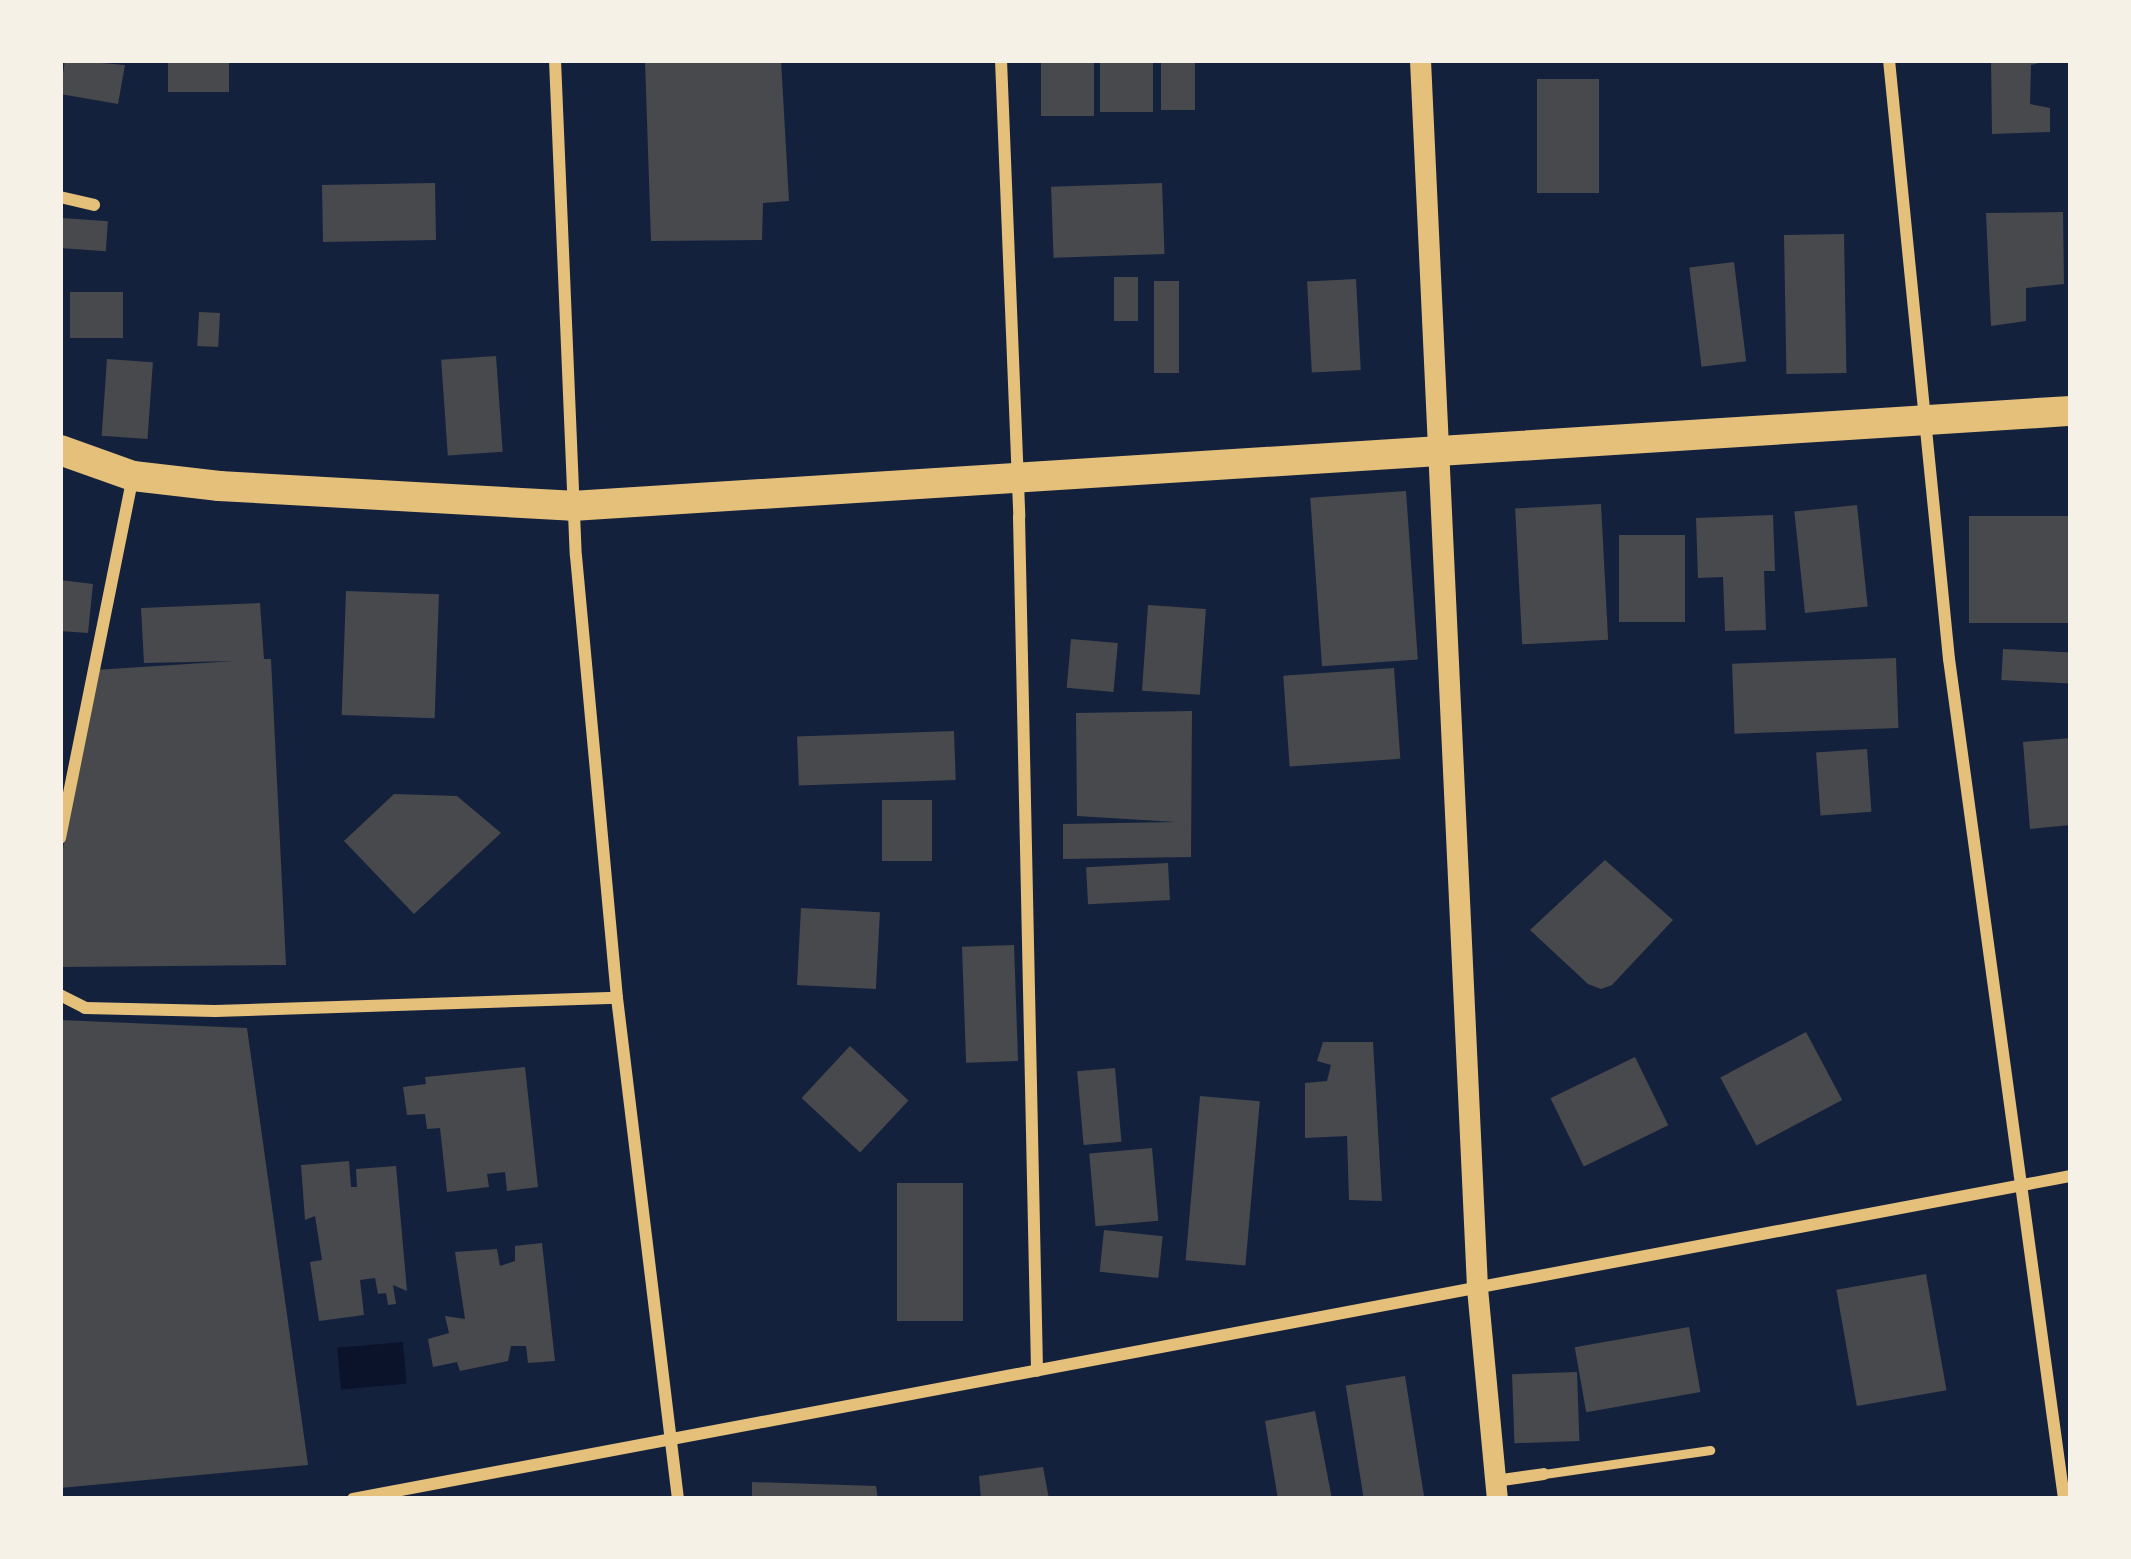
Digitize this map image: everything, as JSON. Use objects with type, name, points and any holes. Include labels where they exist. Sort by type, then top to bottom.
[{"type":"main road","points":[[60,450],[133,476],[219,486],[572,506],[2071,411]]},
{"type":"street","points":[[555,60],[572,506],[617,998],[678,1499]]},
{"type":"street","points":[[1001,60],[1017,476],[1037,1371]]},
{"type":"street","points":[[1420,60],[1477,1288],[1496,1490],[1544,1474]]},
{"type":"street","points":[[1889,60],[1949,659],[2064,1499]]},
{"type":"street","points":[[60,197],[94,205]]},
{"type":"street","points":[[60,838],[133,476]]},
{"type":"street","points":[[60,994],[85,1008],[215,1011],[617,998]]},
{"type":"street","points":[[353,1499],[2071,1176]]},
{"type":"lane","points":[[1544,1474],[1710,1450]]},
{"type":"water","points":[[403,1342],[407,1384],[341,1390],[337,1348]]},
{"type":"building","points":[[65,60],[125,65],[118,104],[60,94]]},
{"type":"building","points":[[168,60],[229,60],[229,92],[168,92]]},
{"type":"building","points":[[645,60],[781,60],[789,201],[763,203],[762,240],[651,241]]},
{"type":"building","points":[[1041,60],[1094,60],[1094,116],[1041,116]]},
{"type":"building","points":[[1100,60],[1153,60],[1153,112],[1100,112]]},
{"type":"building","points":[[1161,60],[1195,60],[1195,110],[1161,110]]},
{"type":"building","points":[[1991,60],[2051,60],[2031,65],[2030,104],[2050,108],[2050,132],[1992,134]]},
{"type":"building","points":[[1537,79],[1599,79],[1599,193],[1537,193]]},
{"type":"building","points":[[435,183],[436,240],[323,242],[322,185]]},
{"type":"building","points":[[1162,183],[1164,254],[1054,258],[1051,187]]},
{"type":"building","points":[[2063,212],[2064,284],[2026,288],[2026,321],[1991,326],[1986,213]]},
{"type":"building","points":[[62,218],[108,221],[106,251],[60,248]]},
{"type":"building","points":[[1844,234],[1846,373],[1786,374],[1784,235]]},
{"type":"building","points":[[1734,262],[1746,361],[1702,367],[1689,267]]},
{"type":"building","points":[[1114,277],[1138,277],[1138,321],[1114,321]]},
{"type":"building","points":[[1356,279],[1361,370],[1312,372],[1307,282]]},
{"type":"building","points":[[1154,281],[1179,281],[1179,373],[1154,373]]},
{"type":"building","points":[[70,292],[123,292],[123,338],[70,338]]},
{"type":"building","points":[[199,312],[220,313],[218,347],[197,346]]},
{"type":"building","points":[[496,356],[503,452],[448,456],[441,360]]},
{"type":"building","points":[[107,359],[153,362],[148,439],[102,436]]},
{"type":"building","points":[[1406,491],[1418,660],[1322,666],[1310,498]]},
{"type":"building","points":[[1601,504],[1608,640],[1522,644],[1515,509]]},
{"type":"building","points":[[1857,505],[1868,606],[1805,613],[1794,512]]},
{"type":"building","points":[[1773,515],[1775,571],[1764,571],[1766,630],[1725,631],[1723,577],[1698,578],[1696,518]]},
{"type":"building","points":[[1969,516],[2071,516],[2071,623],[1969,623]]},
{"type":"building","points":[[1619,535],[1685,535],[1685,622],[1619,622]]},
{"type":"building","points":[[60,580],[93,584],[88,633],[60,631]]},
{"type":"building","points":[[346,591],[439,594],[435,718],[342,715]]},
{"type":"building","points":[[260,603],[264,659],[271,659],[286,965],[60,967],[60,865],[95,670],[234,661],[144,663],[141,608]]},
{"type":"building","points":[[1148,605],[1206,609],[1200,695],[1142,691]]},
{"type":"building","points":[[1071,639],[1118,643],[1114,692],[1067,688]]},
{"type":"building","points":[[2003,649],[2071,653],[2069,684],[2001,680]]},
{"type":"building","points":[[1896,658],[1898,728],[1735,734],[1732,664]]},
{"type":"building","points":[[1394,668],[1400,759],[1290,767],[1283,676]]},
{"type":"building","points":[[1192,711],[1191,857],[1063,859],[1063,824],[1176,822],[1077,816],[1076,713]]},
{"type":"building","points":[[954,731],[956,780],[799,785],[797,736]]},
{"type":"building","points":[[2071,738],[2071,825],[2030,829],[2023,742]]},
{"type":"building","points":[[1867,749],[1871,812],[1821,815],[1816,753]]},
{"type":"building","points":[[394,794],[457,796],[501,833],[414,914],[344,841]]},
{"type":"building","points":[[882,800],[932,800],[932,861],[882,861]]},
{"type":"building","points":[[1605,860],[1673,920],[1612,985],[1601,989],[1588,984],[1530,930]]},
{"type":"building","points":[[1168,863],[1170,900],[1088,904],[1086,867]]},
{"type":"building","points":[[801,908],[880,912],[876,989],[797,985]]},
{"type":"building","points":[[1014,945],[1018,1061],[966,1063],[962,947]]},
{"type":"building","points":[[60,1020],[247,1028],[308,1465],[60,1488]]},
{"type":"building","points":[[1806,1032],[1842,1100],[1757,1146],[1720,1078]]},
{"type":"building","points":[[1323,1042],[1373,1042],[1382,1201],[1349,1200],[1347,1136],[1305,1138],[1305,1083],[1327,1081],[1331,1065],[1317,1061]]},
{"type":"building","points":[[850,1046],[909,1101],[860,1152],[802,1098]]},
{"type":"building","points":[[1635,1057],[1668,1125],[1584,1167],[1551,1098]]},
{"type":"building","points":[[525,1067],[538,1187],[507,1191],[505,1172],[487,1174],[489,1187],[447,1192],[440,1128],[427,1129],[425,1114],[407,1115],[403,1087],[426,1084],[425,1077]]},
{"type":"building","points":[[1115,1068],[1121,1142],[1084,1145],[1077,1071]]},
{"type":"building","points":[[1200,1096],[1260,1101],[1245,1266],[1186,1260]]},
{"type":"building","points":[[1152,1148],[1158,1221],[1096,1226],[1089,1153]]},
{"type":"building","points":[[349,1161],[351,1187],[357,1187],[356,1169],[396,1166],[407,1291],[393,1285],[396,1304],[388,1305],[386,1293],[378,1294],[375,1278],[360,1280],[364,1315],[319,1321],[310,1262],[322,1260],[315,1216],[305,1220],[301,1165]]},
{"type":"building","points":[[897,1183],[963,1183],[963,1321],[897,1321]]},
{"type":"building","points":[[1104,1230],[1163,1236],[1158,1278],[1100,1272]]},
{"type":"building","points":[[542,1243],[555,1361],[528,1363],[526,1346],[511,1346],[508,1361],[460,1371],[457,1362],[433,1367],[428,1339],[449,1333],[445,1316],[465,1319],[455,1252],[497,1249],[500,1266],[515,1261],[515,1246]]},
{"type":"building","points":[[1926,1274],[1946,1390],[1857,1406],[1836,1290]]},
{"type":"building","points":[[1689,1327],[1700,1392],[1586,1412],[1575,1347]]},
{"type":"building","points":[[1577,1372],[1579,1441],[1514,1443],[1512,1374]]},
{"type":"building","points":[[1405,1376],[1424,1497],[1364,1499],[1346,1385]]},
{"type":"building","points":[[1315,1411],[1332,1499],[1278,1499],[1265,1421]]},
{"type":"building","points":[[1043,1467],[1049,1499],[981,1499],[979,1476]]},
{"type":"building","points":[[752,1482],[876,1486],[878,1499],[752,1499]]}]
